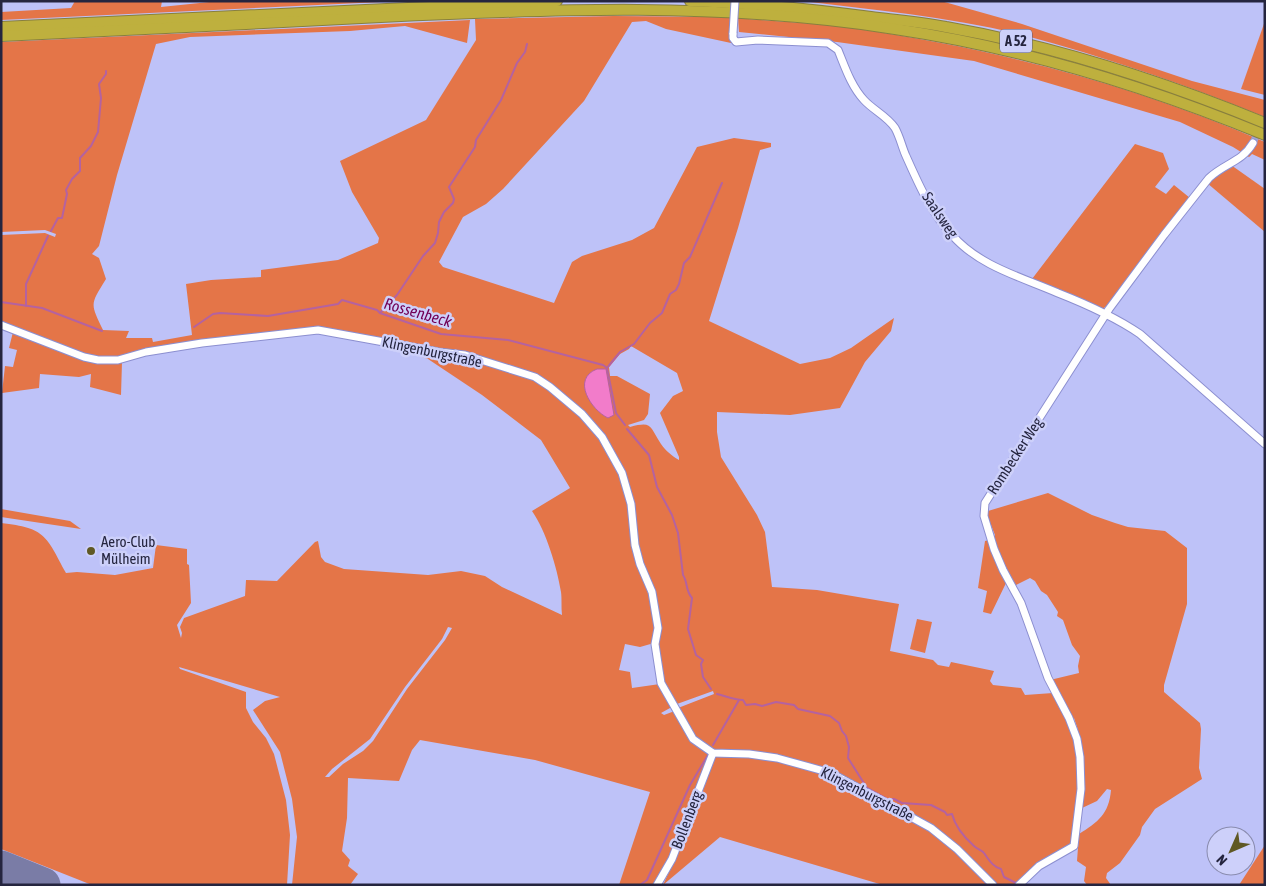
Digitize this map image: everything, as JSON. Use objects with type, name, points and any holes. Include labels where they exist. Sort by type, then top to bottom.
[{"type":"highway","points":[[1,27],[557,1]]},
{"type":"highway","name":"A 52","points":[[690,1],[822,10],[945,26],[1005,38],[1150,79],[1217,103],[1265,123]]},
{"type":"highway","name":"A 52","points":[[1,36],[492,12],[639,9],[747,13],[893,28],[1001,49],[1086,71],[1146,90],[1214,114],[1265,135]]},
{"type":"street","name":"Saalsweg","points":[[735,1],[733,38],[736,42],[758,40],[828,43],[838,50],[857,91],[864,100],[895,128],[923,191],[951,235],[974,256],[1106,315],[1140,334],[1265,444]]},
{"type":"street","name":"Rombecker Weg","points":[[1019,885],[1039,866],[1074,846],[1081,789],[1080,757],[1073,726],[1052,686],[1021,603],[999,560],[983,510],[988,498],[1106,315],[1164,235],[1209,178],[1214,173],[1245,155],[1253,143]]},
{"type":"street","name":"Klingenburgstraße","points":[[1,325],[84,357],[98,360],[118,360],[146,352],[202,343],[318,330],[438,352],[465,355],[535,377],[582,414],[602,437],[622,473],[631,504],[634,545],[652,592],[658,628],[656,644],[661,683],[693,739],[713,753],[749,754],[777,758],[831,773],[932,828],[957,849],[993,885]]},
{"type":"street","name":"Bollenberg","points":[[657,885],[672,859],[713,753]]},
{"type":"shaded area","points":[[75,1],[162,1],[161,7],[219,1],[402,1],[1,20],[1,12],[71,8]]},
{"type":"shaded area","points":[[802,1],[941,1],[1022,24],[1192,81],[1265,100],[1265,117],[1146,72],[1023,35],[968,23]]},
{"type":"shaded area","points":[[614,16],[731,17],[731,43],[666,29],[646,21],[632,22],[584,101],[503,189],[486,204],[463,217],[439,262],[443,267],[554,303],[572,262],[582,256],[632,240],[654,228],[697,147],[734,138],[771,143],[771,147],[760,150],[709,321],[800,364],[830,358],[851,348],[894,318],[891,331],[865,362],[840,408],[790,415],[717,412],[717,432],[721,457],[757,515],[765,532],[772,587],[817,590],[899,604],[890,651],[933,660],[938,665],[949,667],[951,662],[994,671],[990,681],[993,685],[1021,688],[1025,695],[1053,693],[1068,719],[1079,758],[1079,788],[1074,834],[1071,844],[1059,854],[1035,866],[1014,885],[996,885],[990,879],[985,881],[988,885],[883,885],[720,837],[663,885],[717,751],[697,740],[678,708],[714,694],[713,691],[677,704],[668,690],[658,660],[660,627],[657,610],[641,564],[637,566],[645,584],[653,613],[655,623],[654,643],[640,647],[625,644],[619,670],[630,672],[632,688],[660,684],[672,704],[670,708],[661,713],[664,715],[676,712],[693,743],[707,751],[709,756],[669,859],[653,885],[619,885],[650,792],[535,760],[420,740],[412,750],[399,781],[348,778],[347,818],[342,851],[350,860],[348,866],[358,874],[350,885],[292,885],[297,837],[292,799],[280,752],[253,710],[265,701],[280,697],[179,667],[180,669],[246,692],[246,708],[274,754],[286,800],[290,835],[287,885],[92,885],[1,849],[1,523],[27,528],[43,536],[54,550],[66,573],[115,575],[153,568],[156,545],[187,549],[191,603],[177,625],[181,638],[180,627],[184,618],[245,596],[246,580],[277,581],[318,541],[321,557],[325,562],[344,569],[428,575],[461,571],[485,576],[502,587],[562,615],[561,592],[554,561],[542,529],[532,511],[570,488],[541,440],[482,395],[428,359],[391,347],[392,345],[465,357],[506,371],[506,367],[466,353],[439,350],[319,328],[202,341],[117,358],[103,358],[86,355],[1,323],[1,235],[45,233],[55,237],[56,234],[45,230],[1,232],[1,42],[470,20],[467,43],[405,26],[350,31],[190,37],[156,44],[117,175],[99,246],[92,254],[99,258],[106,279],[97,294],[94,304],[94,309],[103,330],[129,331],[126,338],[152,338],[153,342],[192,335],[186,284],[211,280],[261,277],[261,270],[338,260],[378,243],[379,238],[352,192],[340,161],[426,120],[476,40],[475,19]],"holes":[[[631,346],[677,373],[683,391],[673,396],[660,413],[679,460],[671,455],[661,444],[650,426],[630,427],[628,425],[644,420],[648,414],[650,394],[617,376],[610,376],[609,367],[620,354]],[[448,627],[452,628],[445,640],[407,689],[373,741],[329,777],[325,777],[332,769],[370,739],[405,687],[442,639]]]},
{"type":"shaded area","points":[[738,18],[843,27],[910,37],[963,47],[1066,72],[1167,104],[1265,142],[1265,160],[1252,154],[1249,157],[1233,147],[1180,122],[974,61],[837,42],[739,32]]},
{"type":"shaded area","points":[[1265,21],[1265,95],[1241,89]]},
{"type":"shaded area","points":[[1135,144],[1163,153],[1169,169],[1155,187],[1166,194],[1174,185],[1190,198],[1108,305],[1101,310],[1032,279]]},
{"type":"shaded area","points":[[1231,165],[1265,189],[1265,232],[1207,183]]},
{"type":"shaded area","points":[[13,332],[84,359],[122,362],[121,395],[90,387],[91,374],[79,377],[40,374],[39,388],[2,393],[5,366],[13,367],[17,350],[9,348]]},
{"type":"shaded area","points":[[597,369],[606,369],[614,415],[608,418],[595,408],[586,394],[585,380],[589,374]]},
{"type":"shaded area","points":[[1048,493],[1092,515],[1115,523],[1128,527],[1165,531],[1187,548],[1187,604],[1164,685],[1164,692],[1200,723],[1199,768],[1202,779],[1155,809],[1142,827],[1140,835],[1120,863],[1107,873],[1106,878],[1111,885],[1087,885],[1084,881],[1086,867],[1077,861],[1079,834],[1097,821],[1105,811],[1111,790],[1107,789],[1097,801],[1082,808],[1078,730],[1074,718],[1071,718],[1050,680],[1079,673],[1080,656],[1072,645],[1063,620],[1057,616],[1058,612],[1035,581],[1030,578],[1014,586],[1005,569],[993,538],[995,535],[986,515],[988,511]]},
{"type":"shaded area","points":[[1,509],[70,521],[81,529],[1,517]]},
{"type":"shaded area","points":[[989,540],[1007,581],[991,614],[983,612],[987,591],[978,588],[985,541]]},
{"type":"shaded area","points":[[917,619],[932,622],[925,653],[910,649]]},
{"type":"shaded area","points":[[1265,845],[1265,885],[1239,885],[1245,876],[1256,876],[1256,859]]},
{"type":"waterway","points":[[380,313],[397,295],[423,256],[435,243],[439,222],[444,212],[453,203],[454,199],[449,187],[475,147],[476,140],[501,100],[517,63],[525,52],[527,44]]},
{"type":"waterway","points":[[51,231],[58,218],[62,218],[67,194],[66,190],[72,179],[80,171],[80,158],[91,146],[98,132],[101,98],[99,84],[106,71]]},
{"type":"waterway","points":[[607,368],[620,352],[634,344],[650,323],[662,313],[670,294],[676,290],[679,284],[684,263],[690,257],[722,183]]},
{"type":"waterway","points":[[26,306],[26,284],[48,236]]},
{"type":"waterway","name":"Rossenbeck","points":[[194,327],[213,314],[268,316],[338,304],[342,300],[377,310],[380,313],[441,334],[508,340],[603,365],[607,368],[616,413],[625,425]]},
{"type":"waterway","name":"Rossenbeck","points":[[1,302],[42,308],[102,331]]},
{"type":"waterway","name":"Rossenbeck","points":[[627,429],[649,455],[657,487],[672,515],[678,533],[683,575],[688,592],[692,598],[688,629],[696,655],[703,660],[701,664],[703,677],[711,689]]},
{"type":"waterway","name":"Rossenbeck","points":[[717,694],[743,700],[746,705],[755,704],[762,706],[776,702],[794,705],[798,709],[830,716],[839,723],[846,736],[849,747],[848,758],[867,788],[887,799],[894,799],[902,803],[931,805],[947,815],[952,814],[958,827],[967,839],[983,852],[993,865],[1001,869],[1004,877],[1016,883]]},
{"type":"waterway","points":[[713,745],[739,700]]},
{"type":"waterway","points":[[640,885],[647,880],[690,785],[708,755]]},
{"type":"runway","points":[[1,868],[43,885]]},
{"type":"tunnel","points":[[1253,143],[1265,116]]},
{"type":"place","name":"Aero-Club Mülheim","points":[[91,551]]}]
